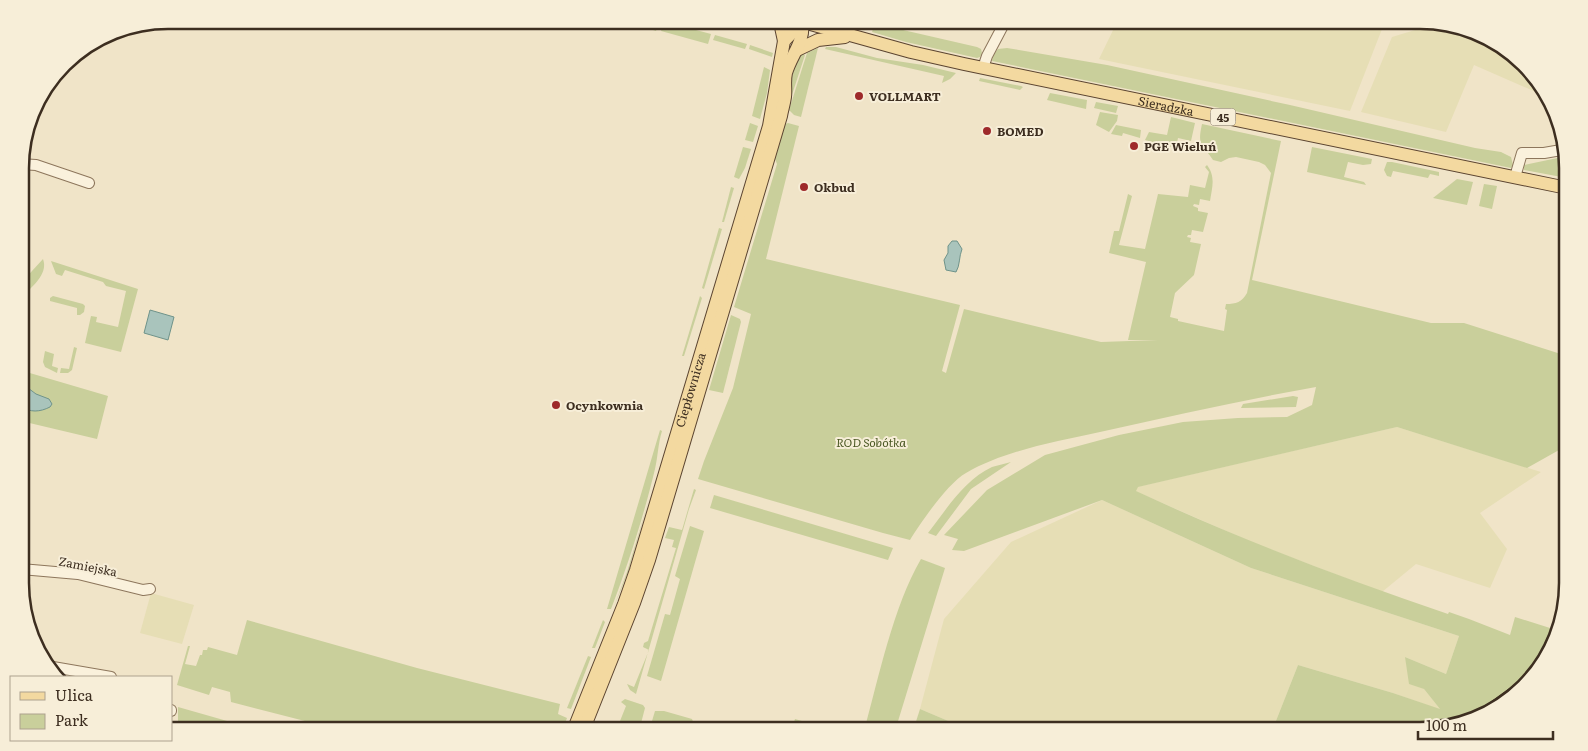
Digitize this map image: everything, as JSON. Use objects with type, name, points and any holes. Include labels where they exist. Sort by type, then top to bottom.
[{"type":"main road","points":[[781,29],[784,41]]},
{"type":"main road","points":[[784,41],[793,29]]},
{"type":"main road","name":"Ciepłownicza","points":[[587,722],[646,568],[781,116],[787,70],[797,50],[802,35],[801,29]]},
{"type":"main road","name":"Sieradzka","points":[[828,29],[911,52],[983,68],[1559,186]]},
{"type":"main road","points":[[797,50],[821,39],[856,37]]},
{"type":"main road","name":"Ciepłownicza","points":[[577,722],[636,570],[770,120],[784,41]]},
{"type":"street","points":[[983,68],[1001,29]]},
{"type":"street","points":[[1515,177],[1522,153],[1558,151]]},
{"type":"street","points":[[29,165],[36,165],[89,183]]},
{"type":"street","name":"Zamiejska","points":[[29,570],[78,574],[143,590],[150,589]]},
{"type":"street","points":[[57,668],[105,676]]},
{"type":"shaded area","points":[[1114,29],[1382,29],[1350,111],[1099,59]]},
{"type":"shaded area","points":[[1418,29],[1430,29],[1448,31],[1474,39],[1505,57],[1519,69],[1537,93],[1474,65],[1446,132],[1361,112],[1392,37]]},
{"type":"shaded area","points":[[1397,427],[1541,472],[1480,513],[1507,549],[1490,588],[1416,564],[1382,592],[1256,544],[1135,491],[1137,487]]},
{"type":"shaded area","points":[[1102,500],[1251,568],[1459,636],[1446,674],[1405,657],[1424,689],[1441,710],[1393,693],[1298,665],[1276,722],[951,722],[920,709],[944,619],[1011,542]]},
{"type":"shaded area","points":[[151,593],[194,605],[182,644],[140,633]]},
{"type":"green space","points":[[662,29],[692,29],[711,34],[708,44],[661,31]]},
{"type":"green space","points":[[873,29],[899,29],[977,47],[981,49],[982,53],[977,58],[906,42],[872,32]]},
{"type":"green space","points":[[715,35],[747,44],[745,49],[713,40]]},
{"type":"green space","points":[[750,45],[773,53],[772,57],[749,49]]},
{"type":"green space","points":[[826,47],[836,47],[877,58],[923,65],[956,73],[942,83],[944,76],[825,49]]},
{"type":"green space","points":[[818,48],[801,117],[794,115],[789,110],[807,53]]},
{"type":"green space","points":[[1007,48],[1107,65],[1475,148],[1501,152],[1511,157],[1513,165],[1511,168],[992,61],[993,55],[998,49]]},
{"type":"green space","points":[[802,53],[805,55],[788,107],[793,72]]},
{"type":"green space","points":[[764,67],[770,70],[767,93],[760,119],[752,116]]},
{"type":"green space","points":[[980,78],[1023,87],[1020,90],[979,81]]},
{"type":"green space","points":[[1050,93],[1087,100],[1086,109],[1047,100]]},
{"type":"green space","points":[[1096,102],[1118,106],[1116,113],[1094,108]]},
{"type":"green space","points":[[1100,112],[1118,115],[1117,121],[1109,132],[1096,125]]},
{"type":"green space","points":[[1171,117],[1195,123],[1191,141],[1178,138],[1176,148],[1145,140],[1149,132],[1167,135]]},
{"type":"green space","points":[[750,123],[758,126],[753,142],[745,140]]},
{"type":"green space","name":"ROD Sobótka","points":[[785,124],[799,126],[766,259],[960,305],[942,371],[946,373],[964,309],[1101,342],[1158,340],[1128,340],[1146,262],[1109,253],[1114,231],[1119,231],[1128,194],[1132,196],[1119,245],[1145,249],[1158,194],[1188,197],[1190,185],[1205,188],[1209,172],[1205,167],[1207,165],[1212,174],[1210,201],[1200,199],[1199,205],[1194,204],[1193,206],[1198,208],[1198,211],[1208,213],[1203,232],[1192,230],[1191,235],[1187,237],[1191,238],[1190,242],[1201,244],[1194,275],[1175,293],[1170,317],[1178,319],[1178,321],[1224,331],[1226,304],[1238,302],[1247,293],[1271,173],[1265,165],[1259,162],[1236,157],[1221,162],[1213,160],[1200,141],[1202,124],[1281,141],[1252,280],[1431,323],[1464,323],[1559,353],[1559,450],[1527,468],[1397,427],[1138,487],[1136,491],[1290,557],[1510,635],[1515,617],[1550,628],[1549,637],[1531,668],[1522,678],[1489,704],[1465,715],[1448,720],[1430,722],[1276,722],[1298,665],[1440,709],[1424,689],[1409,684],[1405,657],[1446,674],[1459,636],[1251,568],[1102,500],[964,551],[952,550],[958,539],[944,535],[987,490],[1045,455],[1119,435],[1183,422],[1287,417],[1312,405],[1316,387],[1066,439],[997,458],[966,473],[951,485],[910,540],[698,479],[733,388],[751,314],[734,307],[777,164],[775,159]]},
{"type":"green space","points":[[1116,125],[1141,130],[1140,138],[1123,133],[1122,136],[1111,134]]},
{"type":"green space","points":[[743,147],[751,149],[739,179],[734,177]]},
{"type":"green space","points":[[1312,147],[1372,159],[1371,164],[1363,165],[1348,162],[1344,177],[1364,182],[1366,185],[1307,172]]},
{"type":"green space","points":[[1558,158],[1559,177],[1524,170],[1524,165]]},
{"type":"green space","points":[[1387,162],[1439,172],[1439,176],[1430,174],[1428,178],[1393,171],[1391,177],[1387,176],[1384,170]]},
{"type":"green space","points":[[1457,179],[1473,182],[1467,205],[1433,198]]},
{"type":"green space","points":[[1484,184],[1497,186],[1492,209],[1479,206]]},
{"type":"green space","points":[[731,187],[734,188],[724,222],[722,222]]},
{"type":"green space","points":[[719,228],[722,229],[704,289],[702,288]]},
{"type":"green space","points":[[43,259],[44,265],[41,276],[29,289],[29,274]]},
{"type":"green space","points":[[51,261],[138,289],[121,352],[85,343],[91,316],[97,317],[96,322],[118,327],[126,291],[106,286],[103,282],[65,270],[62,276],[56,274]]},
{"type":"green space","points":[[53,296],[83,304],[85,306],[84,312],[77,315],[77,308],[50,301],[50,298]]},
{"type":"green space","points":[[700,296],[702,298],[684,356],[682,356]]},
{"type":"green space","points":[[731,315],[740,319],[741,322],[723,393],[709,390]]},
{"type":"green space","points":[[74,347],[77,348],[72,370],[68,373],[60,373],[61,368],[69,369]]},
{"type":"green space","points":[[45,351],[54,354],[52,366],[58,368],[57,373],[45,367],[43,362]]},
{"type":"green space","points":[[29,373],[108,396],[97,439],[29,423],[29,404],[36,394],[29,388]]},
{"type":"green space","points":[[1293,396],[1298,397],[1296,407],[1241,408],[1243,404]]},
{"type":"green space","points":[[660,430],[662,431],[655,469],[641,522],[611,609],[607,609]]},
{"type":"green space","points":[[1011,462],[971,489],[936,536],[928,533],[956,496],[973,480],[992,467]]},
{"type":"green space","points":[[694,489],[696,490],[649,650],[643,647],[644,643],[648,641],[676,548],[672,547],[674,540],[665,538],[669,527],[682,530]]},
{"type":"green space","points":[[714,495],[893,548],[888,560],[710,508]]},
{"type":"green space","points":[[650,496],[628,572],[613,609],[627,572]]},
{"type":"green space","points":[[690,526],[704,531],[661,681],[647,676],[665,614],[670,615],[680,579],[675,576]]},
{"type":"green space","points":[[921,559],[945,568],[898,722],[866,722],[895,620],[911,578]]},
{"type":"green space","points":[[247,620],[417,668],[560,704],[558,714],[567,718],[565,722],[309,722],[231,702],[230,692],[212,687],[209,695],[177,685],[188,646],[190,646],[185,664],[196,666],[203,650],[207,650],[208,647],[237,655]]},
{"type":"green space","points":[[603,620],[605,622],[595,648],[592,648]]},
{"type":"green space","points":[[648,653],[636,694],[630,690],[627,684],[634,687]]},
{"type":"green space","points":[[588,656],[591,657],[571,709],[567,708]]},
{"type":"green space","points":[[625,699],[643,705],[645,708],[641,722],[620,722],[626,706],[621,702]]},
{"type":"green space","points":[[178,707],[230,722],[178,722]]},
{"type":"green space","points":[[920,709],[951,722],[916,722]]},
{"type":"green space","points":[[655,711],[664,711],[692,719],[693,722],[652,722]]},
{"type":"green space","points":[[795,719],[805,722],[794,722]]},
{"type":"water","points":[[952,241],[957,241],[962,249],[956,272],[946,270],[944,260],[948,253],[948,246]]},
{"type":"water","points":[[150,310],[174,317],[168,340],[144,333]]},
{"type":"water","points":[[29,389],[49,399],[52,404],[43,410],[29,410]]},
{"type":"railway","points":[[1498,699],[1506,693]]},
{"type":"place","name":"VOLLMART","points":[[859,96]]},
{"type":"place","name":"BOMED","points":[[987,131]]},
{"type":"place","name":"PGE Wieluń","points":[[1134,146]]},
{"type":"place","name":"Okbud","points":[[804,187]]},
{"type":"place","name":"Ocynkownia","points":[[556,405]]}]
